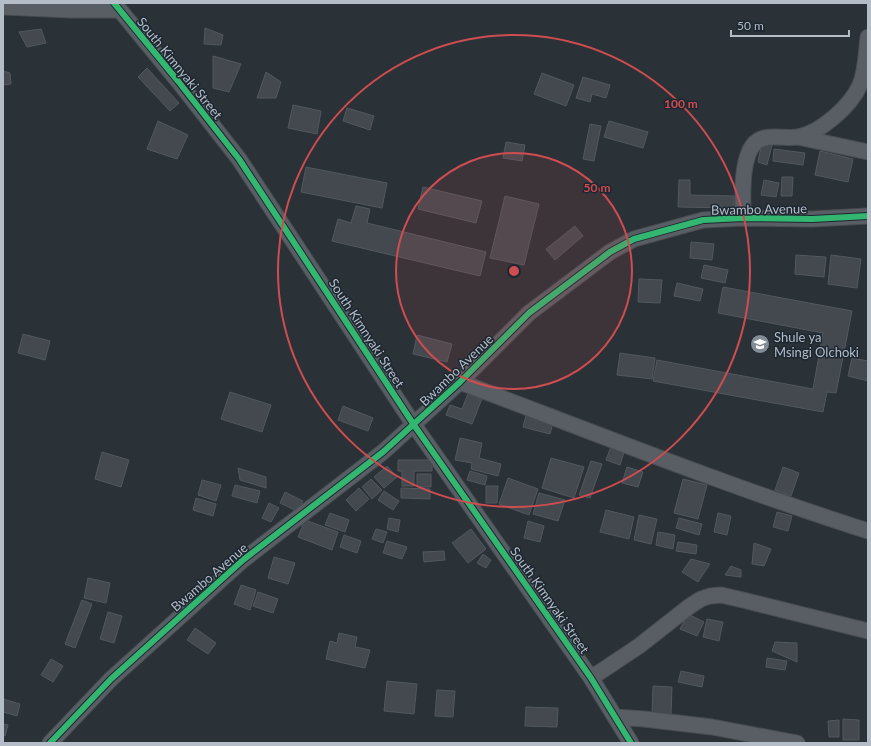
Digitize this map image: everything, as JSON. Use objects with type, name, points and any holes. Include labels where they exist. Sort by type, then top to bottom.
[{"type":"street","points":[[3,7],[72,10],[116,6]]},
{"type":"street","name":"South Kimnyaki Street","points":[[116,6],[239,159],[414,425],[591,678],[632,743]]},
{"type":"street","points":[[797,137],[818,129],[833,118],[850,102],[860,85],[865,67],[868,37]]},
{"type":"street","points":[[743,218],[742,184],[749,152],[756,142],[766,137],[797,137],[868,152]]},
{"type":"street","name":"Bwambo Avenue","points":[[50,743],[111,679],[244,560],[383,452],[460,382],[529,313],[610,252],[634,239],[703,220],[743,218],[812,219],[868,216]]},
{"type":"street","points":[[460,382],[704,474],[814,514],[868,531]]},
{"type":"street","points":[[591,678],[639,646],[690,606],[701,599],[710,596],[721,595],[868,631]]},
{"type":"street","points":[[615,717],[712,727],[797,743]]},
{"type":"building","points":[[205,28],[223,35],[221,45],[204,44]]},
{"type":"building","points":[[41,29],[46,43],[27,47],[19,32]]},
{"type":"building","points":[[213,56],[241,64],[229,92],[213,88]]},
{"type":"building","points":[[147,68],[179,103],[170,111],[138,77]]},
{"type":"building","points":[[3,71],[10,73],[11,84],[3,85]]},
{"type":"building","points":[[266,72],[281,82],[276,98],[257,98]]},
{"type":"building","points":[[542,73],[574,85],[566,106],[534,94]]},
{"type":"building","points":[[583,77],[610,85],[606,98],[592,94],[590,102],[576,98]]},
{"type":"building","points":[[293,105],[321,111],[317,134],[288,128]]},
{"type":"building","points":[[347,108],[374,116],[370,130],[343,121]]},
{"type":"building","points":[[158,121],[188,135],[177,159],[147,149]]},
{"type":"building","points":[[609,121],[648,132],[643,148],[604,137]]},
{"type":"building","points":[[590,124],[601,126],[594,161],[583,159]]},
{"type":"building","points":[[506,142],[525,145],[522,161],[503,158]]},
{"type":"building","points":[[762,142],[772,145],[767,165],[758,162]]},
{"type":"building","points":[[774,149],[805,153],[803,165],[773,161]]},
{"type":"building","points":[[820,151],[853,159],[848,182],[815,175]]},
{"type":"building","points":[[306,167],[387,183],[382,208],[301,192]]},
{"type":"building","points":[[782,177],[793,177],[792,196],[781,196]]},
{"type":"building","points":[[679,180],[690,180],[690,195],[734,196],[734,208],[678,207]]},
{"type":"building","points":[[764,180],[779,183],[776,197],[761,195]]},
{"type":"building","points":[[423,187],[482,201],[476,223],[418,209]]},
{"type":"building","points":[[505,196],[539,204],[524,265],[490,258]]},
{"type":"building","points":[[356,206],[370,209],[367,223],[486,252],[480,276],[332,241],[338,219],[351,223]]},
{"type":"building","points":[[575,226],[583,236],[555,260],[546,249]]},
{"type":"building","points":[[691,242],[714,244],[712,260],[690,258]]},
{"type":"building","points":[[796,255],[826,257],[824,277],[795,274]]},
{"type":"building","points":[[831,255],[861,259],[857,288],[828,284]]},
{"type":"building","points":[[704,265],[728,270],[725,283],[701,278]]},
{"type":"building","points":[[639,279],[662,280],[660,303],[638,302]]},
{"type":"building","points":[[677,283],[703,289],[700,301],[674,296]]},
{"type":"building","points":[[723,287],[852,311],[836,393],[827,392],[823,412],[653,381],[657,360],[813,389],[823,333],[718,313]]},
{"type":"building","points":[[23,334],[50,341],[45,360],[18,353]]},
{"type":"building","points":[[417,335],[452,344],[447,362],[413,354]]},
{"type":"building","points":[[620,353],[655,358],[652,379],[617,375]]},
{"type":"building","points":[[852,358],[868,361],[868,381],[848,376]]},
{"type":"building","points":[[469,391],[483,396],[472,424],[446,415],[450,405],[462,409]]},
{"type":"building","points":[[230,392],[271,405],[262,432],[221,419]]},
{"type":"building","points":[[343,406],[373,418],[368,431],[338,420]]},
{"type":"building","points":[[527,412],[554,419],[550,434],[523,427]]},
{"type":"building","points":[[460,438],[482,443],[479,458],[501,464],[498,476],[471,469],[472,463],[455,460]]},
{"type":"building","points":[[612,444],[625,449],[620,465],[606,460]]},
{"type":"building","points":[[102,452],[129,460],[121,487],[95,479]]},
{"type":"building","points":[[551,458],[584,467],[574,498],[542,488]]},
{"type":"building","points":[[398,460],[432,460],[432,471],[414,471],[414,486],[402,486],[402,471],[398,471]]},
{"type":"building","points":[[591,461],[602,464],[590,498],[579,495]]},
{"type":"building","points":[[387,466],[397,477],[384,488],[374,477]]},
{"type":"building","points":[[627,467],[643,472],[638,487],[622,483]]},
{"type":"building","points":[[783,467],[799,473],[791,496],[775,490]]},
{"type":"building","points":[[238,468],[266,477],[266,488],[240,480]]},
{"type":"building","points":[[470,471],[487,476],[485,485],[467,480]]},
{"type":"building","points":[[417,474],[431,474],[431,487],[417,487]]},
{"type":"building","points":[[508,478],[538,489],[529,515],[499,504]]},
{"type":"building","points":[[371,479],[382,490],[372,499],[362,487]]},
{"type":"building","points":[[683,479],[707,485],[698,519],[674,513]]},
{"type":"building","points":[[202,480],[221,485],[216,501],[198,495]]},
{"type":"building","points":[[235,485],[260,491],[257,503],[232,496]]},
{"type":"building","points":[[486,486],[498,486],[497,503],[486,503]]},
{"type":"building","points":[[359,488],[369,499],[356,511],[346,500]]},
{"type":"building","points":[[401,488],[430,489],[430,499],[401,498]]},
{"type":"building","points":[[384,491],[399,501],[393,510],[378,500]]},
{"type":"building","points":[[285,492],[303,501],[297,511],[280,503]]},
{"type":"building","points":[[539,493],[565,500],[558,521],[533,514]]},
{"type":"building","points":[[196,498],[216,504],[213,516],[193,510]]},
{"type":"building","points":[[269,503],[279,508],[271,522],[262,518]]},
{"type":"building","points":[[606,510],[634,517],[629,539],[600,532]]},
{"type":"building","points":[[777,512],[792,516],[788,531],[773,527]]},
{"type":"building","points":[[330,513],[349,520],[345,532],[325,525]]},
{"type":"building","points":[[718,513],[731,516],[727,535],[714,532]]},
{"type":"building","points":[[639,515],[657,519],[651,544],[634,540]]},
{"type":"building","points":[[389,518],[400,520],[398,532],[387,529]]},
{"type":"building","points":[[679,518],[702,524],[699,535],[676,528]]},
{"type":"building","points":[[305,520],[338,532],[332,550],[298,537]]},
{"type":"building","points":[[528,521],[544,526],[540,542],[524,538]]},
{"type":"building","points":[[376,529],[387,532],[383,543],[372,539]]},
{"type":"building","points":[[471,529],[486,549],[468,563],[452,543]]},
{"type":"building","points":[[658,532],[675,535],[673,549],[656,545]]},
{"type":"building","points":[[344,535],[361,541],[357,553],[340,547]]},
{"type":"building","points":[[387,541],[407,547],[402,559],[383,553]]},
{"type":"building","points":[[678,542],[697,545],[696,554],[676,551]]},
{"type":"building","points":[[754,543],[771,549],[764,566],[752,564]]},
{"type":"building","points":[[444,551],[445,560],[424,562],[423,552]]},
{"type":"building","points":[[483,554],[491,560],[486,568],[477,563]]},
{"type":"building","points":[[274,557],[295,563],[288,584],[268,578]]},
{"type":"building","points":[[691,559],[710,564],[698,582],[682,572]]},
{"type":"building","points":[[731,566],[741,570],[741,577],[725,575]]},
{"type":"building","points":[[88,578],[110,583],[106,603],[84,598]]},
{"type":"building","points":[[241,585],[256,590],[250,610],[234,604]]},
{"type":"building","points":[[258,592],[278,599],[273,613],[253,606]]},
{"type":"building","points":[[82,600],[92,604],[75,648],[65,644]]},
{"type":"building","points":[[108,612],[122,616],[114,643],[100,639]]},
{"type":"building","points":[[688,614],[704,622],[697,636],[680,629]]},
{"type":"building","points":[[707,619],[723,622],[719,641],[703,637]]},
{"type":"building","points":[[195,628],[216,643],[208,654],[187,640]]},
{"type":"building","points":[[339,633],[357,637],[355,647],[370,650],[365,668],[326,659],[330,641],[337,643]]},
{"type":"building","points":[[775,642],[797,643],[797,662],[772,651]]},
{"type":"building","points":[[767,658],[787,661],[785,670],[766,667]]},
{"type":"building","points":[[51,659],[63,666],[53,682],[41,675]]},
{"type":"building","points":[[681,671],[704,676],[702,687],[678,682]]},
{"type":"building","points":[[387,681],[417,684],[414,714],[384,711]]},
{"type":"building","points":[[653,686],[672,687],[671,714],[652,713]]},
{"type":"building","points":[[437,690],[455,691],[453,717],[435,716]]},
{"type":"building","points":[[3,699],[20,704],[17,716],[3,712]]},
{"type":"building","points":[[526,707],[558,708],[557,727],[525,726]]},
{"type":"building","points":[[843,719],[859,720],[859,740],[843,740]]},
{"type":"building","points":[[839,720],[839,737],[829,737],[828,721]]},
{"type":"building","points":[[3,724],[8,725],[5,736],[3,735]]},
{"type":"cycle path","points":[[114,3],[239,159],[414,425],[591,678],[631,743]]},
{"type":"cycle path","points":[[50,743],[111,679],[243,560],[383,452],[460,382],[529,313],[610,252],[634,239],[703,220],[743,218],[812,219],[868,216]]},
{"type":"place","name":"Shule ya Msingi Olchoki","points":[[760,344]]}]
